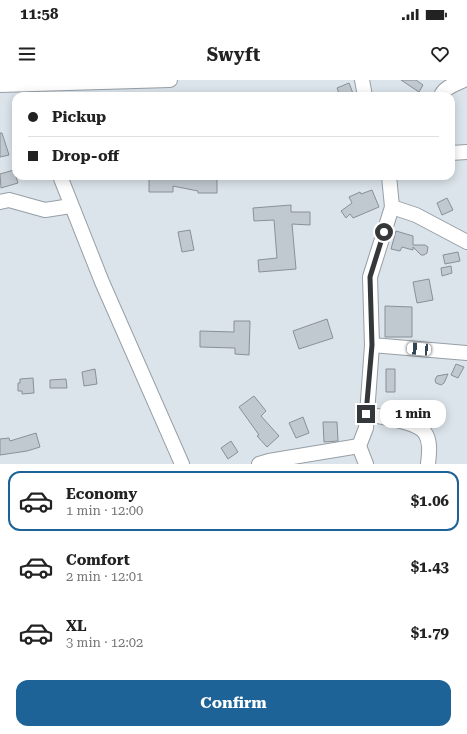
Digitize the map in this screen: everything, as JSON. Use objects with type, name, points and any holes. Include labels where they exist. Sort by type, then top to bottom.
[{"type":"street","points":[[0,85],[26,90],[170,80]]},
{"type":"street","points":[[362,80],[364,92]]},
{"type":"street","points":[[443,92],[464,80]]},
{"type":"street","points":[[455,153],[467,152]]},
{"type":"street","points":[[61,180],[102,282],[182,464]]},
{"type":"street","points":[[366,464],[359,446],[366,428],[372,345],[370,277],[392,207],[389,180]]},
{"type":"street","points":[[0,202],[9,200],[45,210],[71,206]]},
{"type":"street","points":[[392,207],[416,215],[467,242]]},
{"type":"street","points":[[372,345],[467,353]]},
{"type":"street","points":[[366,414],[412,424],[420,428],[426,434],[429,442],[428,464]]},
{"type":"street","points":[[259,464],[359,446]]},
{"type":"building","points":[[401,80],[416,80],[423,85],[419,92]]},
{"type":"building","points":[[349,83],[352,92],[338,92],[337,88]]},
{"type":"building","points":[[0,133],[2,133],[9,155],[0,157]]},
{"type":"building","points":[[12,171],[12,180],[17,180],[18,183],[1,188],[0,174]]},
{"type":"building","points":[[149,180],[217,180],[217,193],[198,193],[198,191],[173,186],[173,192],[149,192]]},
{"type":"building","points":[[372,190],[379,207],[353,218],[350,214],[346,218],[341,211],[352,203],[349,197],[360,192],[361,194]]},
{"type":"building","points":[[447,198],[453,210],[442,215],[437,203]]},
{"type":"building","points":[[291,205],[291,212],[310,212],[310,225],[292,224],[296,269],[259,272],[258,260],[277,258],[274,220],[254,221],[253,208]]},
{"type":"building","points":[[190,230],[194,250],[182,252],[178,232]]},
{"type":"building","points":[[396,231],[413,236],[413,245],[425,245],[428,247],[427,253],[421,255],[413,247],[413,250],[402,247],[400,251],[391,249]]},
{"type":"building","points":[[458,252],[460,261],[445,264],[443,255]]},
{"type":"building","points":[[451,266],[452,273],[442,276],[441,268]]},
{"type":"building","points":[[429,279],[433,300],[417,303],[413,282]]},
{"type":"building","points":[[385,306],[412,307],[412,337],[385,337]]},
{"type":"building","points":[[327,319],[333,338],[299,349],[293,331]]},
{"type":"building","points":[[234,321],[250,321],[249,355],[235,354],[235,348],[200,347],[200,331],[234,332]]},
{"type":"building","points":[[456,364],[464,367],[458,378],[451,375]]},
{"type":"building","points":[[95,369],[97,384],[84,386],[82,372]]},
{"type":"building","points":[[386,369],[395,369],[395,392],[386,392]]},
{"type":"building","points":[[448,374],[444,383],[441,385],[436,383],[435,380],[437,376]]},
{"type":"building","points":[[33,378],[34,393],[22,394],[22,391],[18,391],[18,383],[20,383],[20,379]]},
{"type":"building","points":[[66,379],[67,388],[50,388],[50,380]]},
{"type":"building","points":[[254,396],[266,411],[261,416],[279,436],[267,447],[257,436],[259,435],[239,407]]},
{"type":"building","points":[[303,417],[309,433],[296,438],[289,423]]},
{"type":"building","points":[[323,422],[337,422],[338,441],[324,442]]},
{"type":"building","points":[[36,433],[40,447],[27,451],[0,455],[0,439],[9,438],[10,441]]},
{"type":"building","points":[[231,441],[238,452],[228,459],[221,448]]},
{"type":"route","points":[[366,414],[372,345],[370,277],[384,232]]}]
